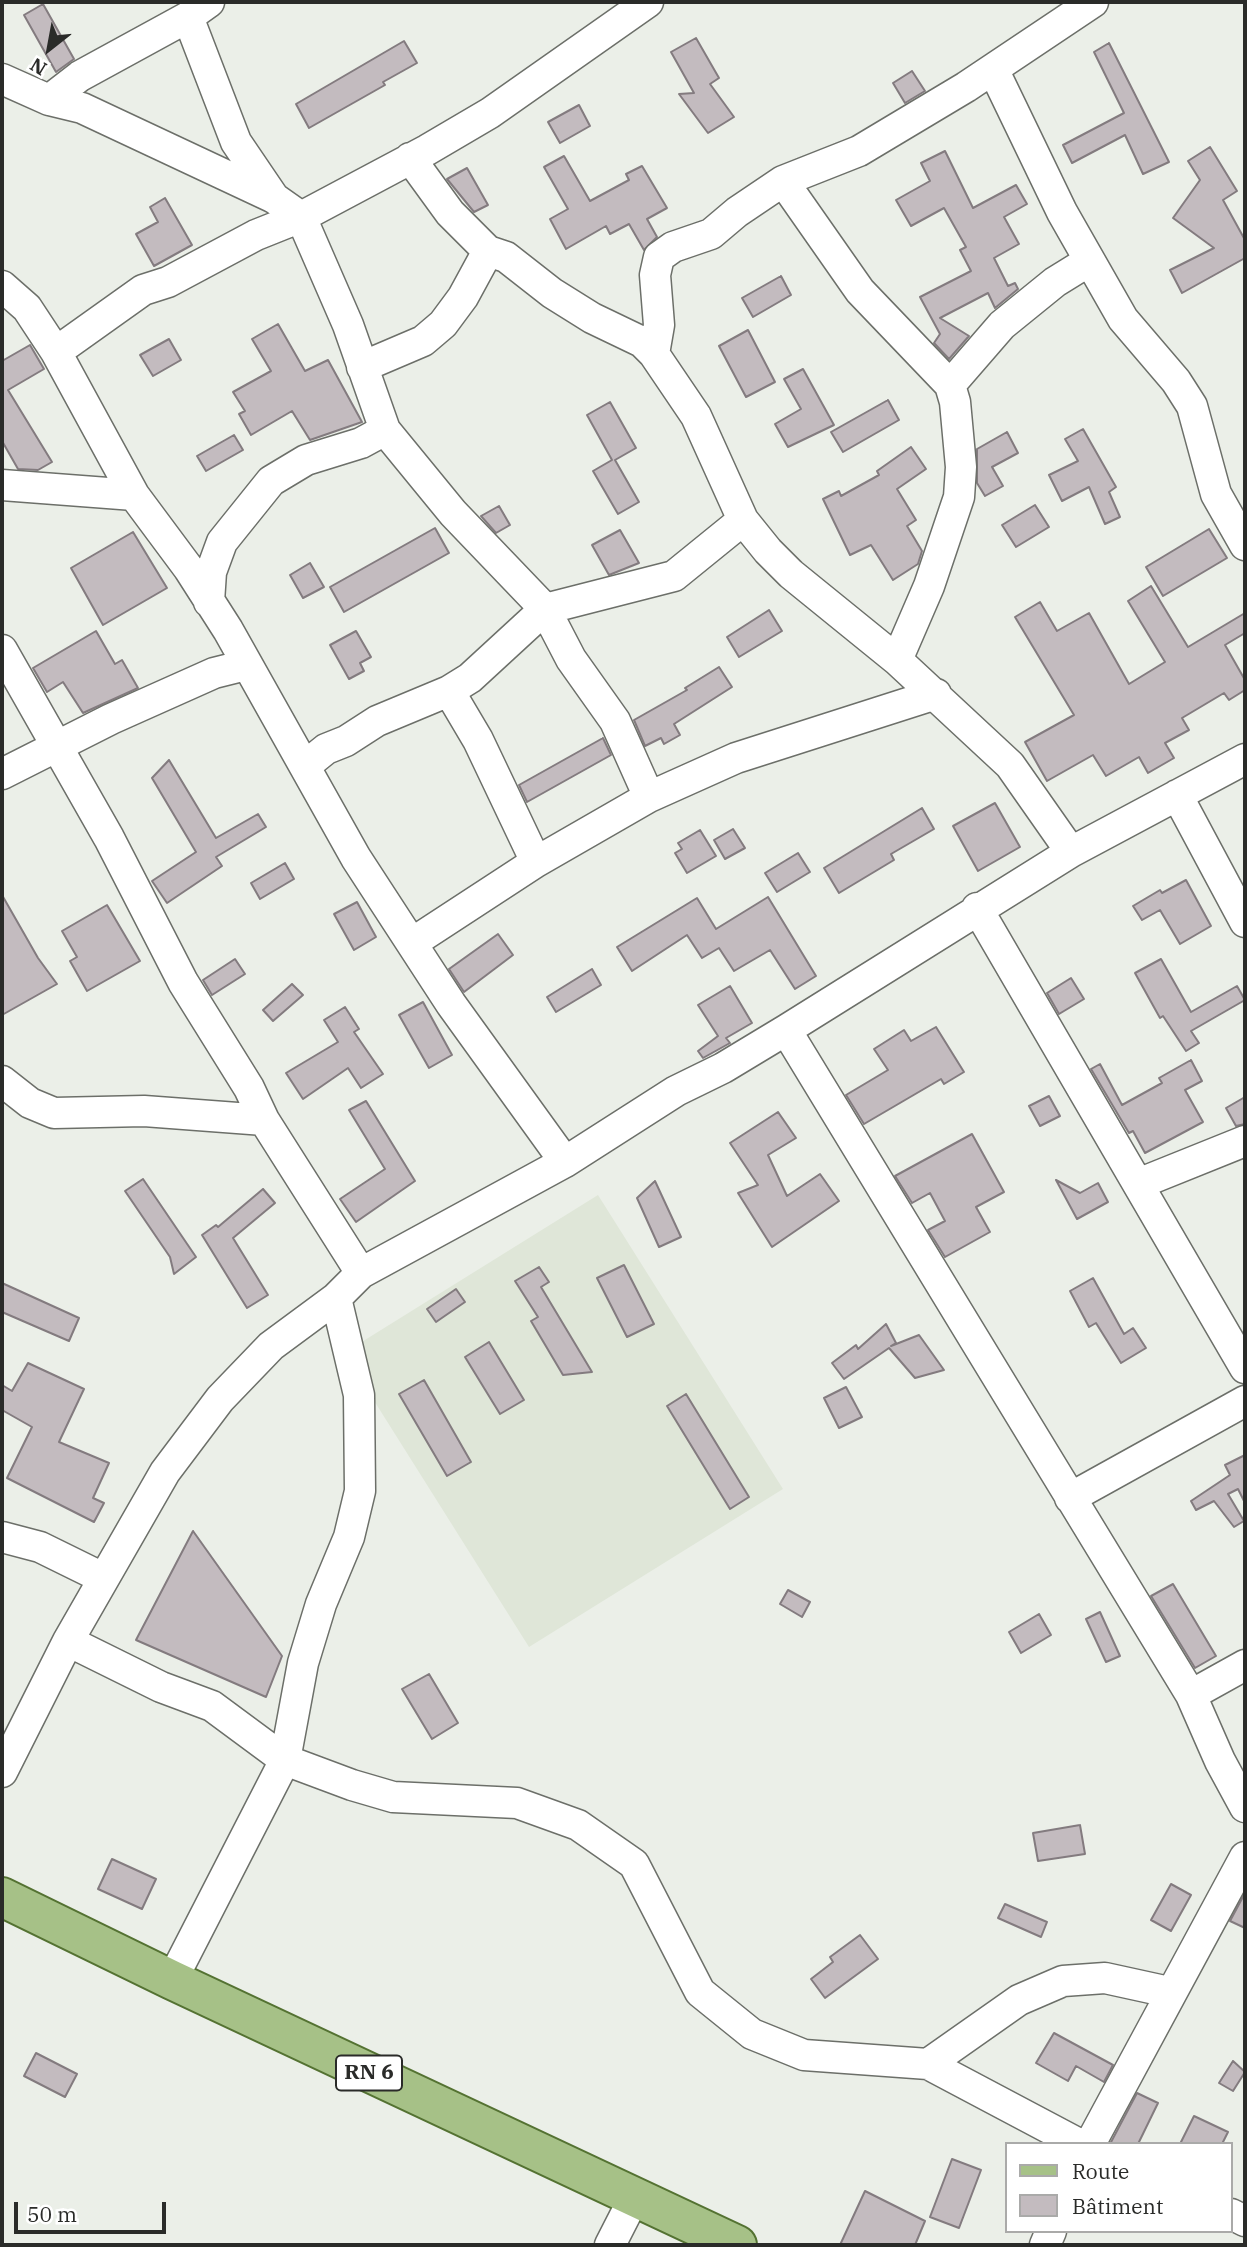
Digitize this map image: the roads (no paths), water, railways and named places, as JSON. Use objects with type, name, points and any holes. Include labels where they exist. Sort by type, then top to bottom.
[{"type":"main road","name":"RN 6","points":[[2,1896],[172,1980],[737,2245]]},
{"type":"street","points":[[56,352],[143,290],[168,282],[256,235],[301,217],[490,113],[648,2]]},
{"type":"street","points":[[654,354],[659,325],[655,275],[659,257],[673,247],[711,234],[737,212],[783,181],[859,152],[993,69],[1093,2]]},
{"type":"street","points":[[49,100],[80,76],[198,10],[236,142],[275,198]]},
{"type":"street","points":[[993,69],[1062,212],[1122,320],[1176,381],[1192,406],[1216,494],[1245,545]]},
{"type":"street","points":[[6,86],[82,108],[275,198],[301,217],[344,314],[385,430],[453,513],[545,609],[571,659],[615,721],[649,797]]},
{"type":"street","points":[[410,158],[450,213],[488,251],[506,257],[552,293],[592,318],[642,342],[654,354],[696,416],[743,520],[791,574],[936,694],[1010,765],[1071,852]]},
{"type":"street","points":[[783,181],[860,291],[950,385],[961,467],[959,497],[929,586],[897,660]]},
{"type":"street","points":[[362,367],[423,341],[443,324],[463,297],[488,251]]},
{"type":"street","points":[[950,385],[977,358],[1002,325],[1055,282],[1089,261]]},
{"type":"street","points":[[2,286],[27,308],[56,352],[134,495],[209,602],[268,697],[356,858],[451,1004],[565,1162]]},
{"type":"street","points":[[209,602],[211,572],[222,542],[271,481],[306,460],[361,443],[385,430]]},
{"type":"street","points":[[2,485],[134,495]]},
{"type":"street","points":[[305,766],[326,749],[346,741],[377,721],[449,691],[470,678],[545,609],[674,576],[743,520]]},
{"type":"street","points":[[2,650],[57,745],[183,982],[249,1088],[264,1120],[361,1273]]},
{"type":"street","points":[[2,774],[57,745],[214,673],[246,665]]},
{"type":"street","points":[[449,691],[478,740],[536,862]]},
{"type":"street","points":[[412,943],[536,862],[649,797],[736,758],[936,694]]},
{"type":"street","points":[[2,1772],[68,1641],[165,1472],[220,1399],[271,1346],[336,1298],[361,1273],[565,1162],[676,1091],[723,1068],[786,1030],[977,908],[1071,852],[1245,759]]},
{"type":"street","points":[[1177,795],[1245,922]]},
{"type":"street","points":[[977,908],[1245,1368]]},
{"type":"street","points":[[786,1030],[1191,1695],[1220,1761],[1245,1807]]},
{"type":"street","points":[[2,1082],[16,1105],[54,1113],[144,1111],[264,1120]]},
{"type":"street","points":[[1138,1184],[1245,1141]]},
{"type":"street","points":[[172,1980],[285,1760],[303,1663],[321,1604],[349,1537],[360,1491],[359,1395],[336,1298]]},
{"type":"street","points":[[1070,1498],[1245,1401]]},
{"type":"street","points":[[2,1537],[40,1547],[103,1578]]},
{"type":"street","points":[[68,1641],[161,1687],[212,1706],[285,1760],[393,1797],[517,1803],[579,1825],[634,1864],[700,1992],[752,2034],[804,2055],[928,2064],[1075,2142]]},
{"type":"street","points":[[1191,1695],[1245,1665]]},
{"type":"street","points":[[1091,2142],[1245,1857]]},
{"type":"street","points":[[928,2064],[1019,2000],[1063,1981],[1105,1978],[1170,1992]]},
{"type":"street","points":[[610,2245],[634,2198]]}]
